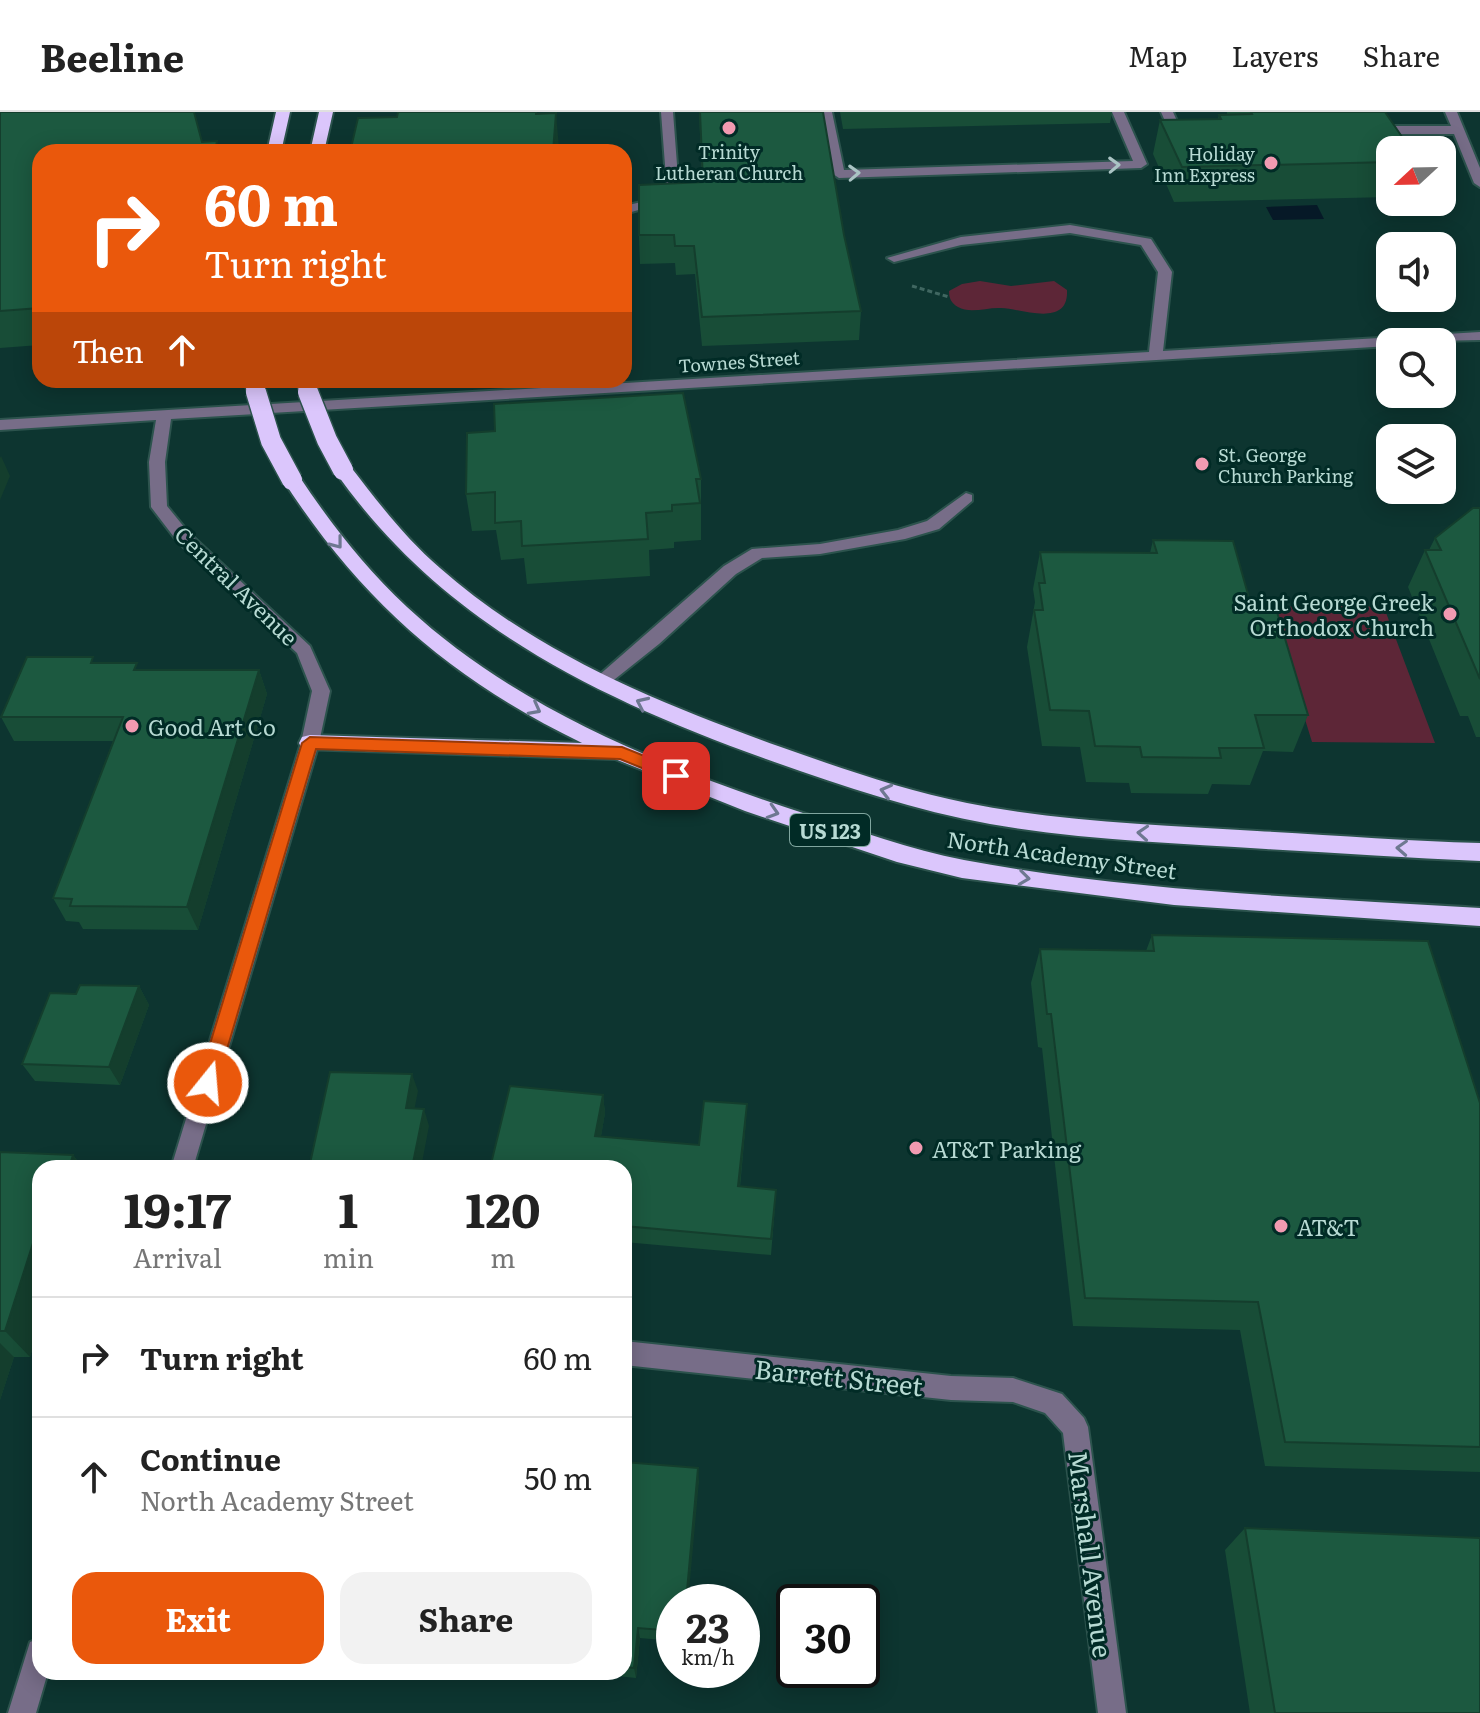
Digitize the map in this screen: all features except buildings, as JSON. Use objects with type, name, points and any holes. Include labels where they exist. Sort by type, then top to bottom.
[{"type":"highway","points":[[276,144],[283,112]]},
{"type":"highway","points":[[319,144],[326,112]]},
{"type":"highway","name":"North Academy Street","points":[[254,388],[271,441],[292,480],[354,566],[395,608],[527,706],[622,753],[729,799],[945,866],[1162,896],[1480,917]]},
{"type":"highway","name":"North Academy Street","points":[[307,388],[327,440],[343,470],[382,523],[450,589],[525,642],[599,683],[715,734],[863,785],[953,809],[1132,833],[1480,852]]},
{"type":"highway","points":[[310,743],[622,753]]},
{"type":"street","points":[[632,208],[665,201],[672,178],[667,112]]},
{"type":"street","points":[[826,112],[839,174],[1141,164],[1118,112]]},
{"type":"street","points":[[1167,112],[1176,134],[1206,133]]},
{"type":"street","points":[[1451,112],[1480,183]]},
{"type":"street","points":[[1353,130],[1458,130]]},
{"type":"street","points":[[894,258],[961,241],[1070,229],[1146,242],[1165,272],[1156,354]]},
{"type":"street","name":"Townes Street","points":[[632,380],[1480,336]]},
{"type":"street","name":"Townes Street","points":[[0,425],[489,388]]},
{"type":"street","name":"Central Avenue","points":[[164,414],[157,462],[159,507],[183,537],[304,650],[321,691],[310,743],[184,1160]]},
{"type":"street","points":[[599,683],[653,640],[730,570],[758,553],[820,549],[899,535],[933,525],[966,498]]},
{"type":"street","name":"Barrett Street","points":[[632,1354],[951,1388],[1013,1390],[1053,1403]]},
{"type":"street","name":"Marshall Avenue","points":[[1053,1403],[1075,1427],[1112,1713]]},
{"type":"street","points":[[22,1713],[32,1679]]},
{"type":"shaded area","points":[[980,281],[1011,286],[1054,281],[1067,290],[1066,302],[1061,309],[1043,314],[1001,308],[968,310],[952,302],[949,291],[962,284]]},
{"type":"shaded area","points":[[1328,602],[1385,610],[1435,743],[1312,742],[1271,609]]},
{"type":"water","points":[[1317,205],[1324,219],[1273,220],[1266,207]]},
{"type":"place","name":"Trinity Lutheran Church","points":[[729,128]]},
{"type":"place","name":"Holiday Inn Express","points":[[1271,163]]},
{"type":"place","name":"St. George Church Parking","points":[[1202,464]]},
{"type":"place","name":"Saint George Greek Orthodox Church","points":[[1450,614]]},
{"type":"place","name":"Good Art Co","points":[[132,726]]},
{"type":"place","name":"AT&T Parking","points":[[916,1148]]},
{"type":"place","name":"AT&T","points":[[1281,1226]]},
{"type":"route","points":[[208,1083],[310,743],[622,753],[676,776]]}]
